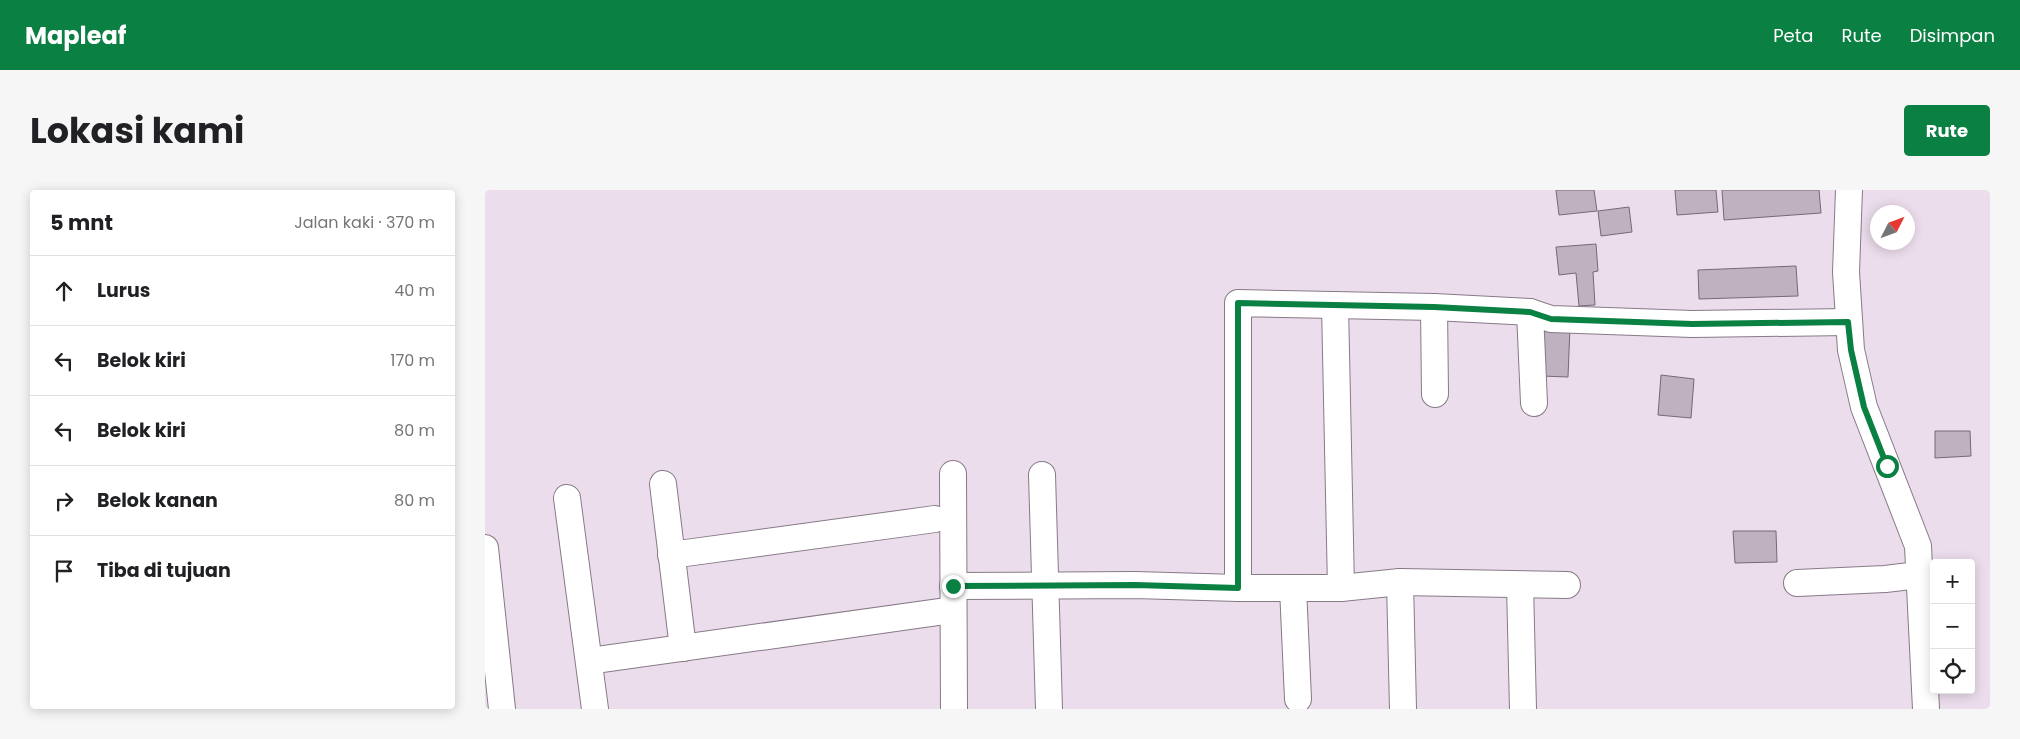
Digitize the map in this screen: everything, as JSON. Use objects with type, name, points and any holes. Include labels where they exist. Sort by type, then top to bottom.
[{"type":"street","points":[[1849,190],[1845,272],[1851,350],[1864,407],[1918,546],[1926,709]]},
{"type":"street","points":[[1238,588],[1238,303],[1434,307],[1530,312],[1551,319],[1692,324],[1848,322]]},
{"type":"street","points":[[1335,305],[1341,588]]},
{"type":"street","points":[[1434,307],[1435,394]]},
{"type":"street","points":[[1530,312],[1535,403]]},
{"type":"street","points":[[953,474],[954,708]]},
{"type":"street","points":[[1042,475],[1049,709]]},
{"type":"street","points":[[663,484],[683,648]]},
{"type":"street","points":[[567,498],[595,709]]},
{"type":"street","points":[[671,555],[935,519]]},
{"type":"street","points":[[485,548],[502,709]]},
{"type":"street","points":[[1797,582],[1885,579],[1919,575]]},
{"type":"street","points":[[1400,582],[1403,709]]},
{"type":"street","points":[[589,661],[683,648],[953,598],[1045,586],[1135,585],[1341,588],[1400,582],[1567,585]]},
{"type":"street","points":[[1520,585],[1523,709]]},
{"type":"street","points":[[1293,588],[1298,699]]},
{"type":"building","points":[[1556,190],[1594,190],[1597,211],[1559,215]]},
{"type":"building","points":[[1675,190],[1716,190],[1718,212],[1677,215]]},
{"type":"building","points":[[1722,190],[1819,190],[1821,213],[1724,220]]},
{"type":"building","points":[[1629,207],[1632,232],[1601,236],[1598,211]]},
{"type":"building","points":[[1596,244],[1598,271],[1593,272],[1595,305],[1579,306],[1576,273],[1559,275],[1556,247]]},
{"type":"building","points":[[1796,266],[1798,296],[1699,299],[1698,270]]},
{"type":"building","points":[[1545,325],[1570,327],[1568,377],[1542,376]]},
{"type":"building","points":[[1661,375],[1694,379],[1691,418],[1658,415]]},
{"type":"building","points":[[1935,431],[1970,431],[1971,456],[1935,458]]},
{"type":"building","points":[[1733,531],[1776,531],[1777,562],[1735,563]]},
{"type":"route","points":[[953,586],[1135,585],[1238,588],[1238,303],[1434,307],[1530,312],[1551,319],[1692,324],[1848,322],[1851,350],[1864,407],[1887,466]]}]
